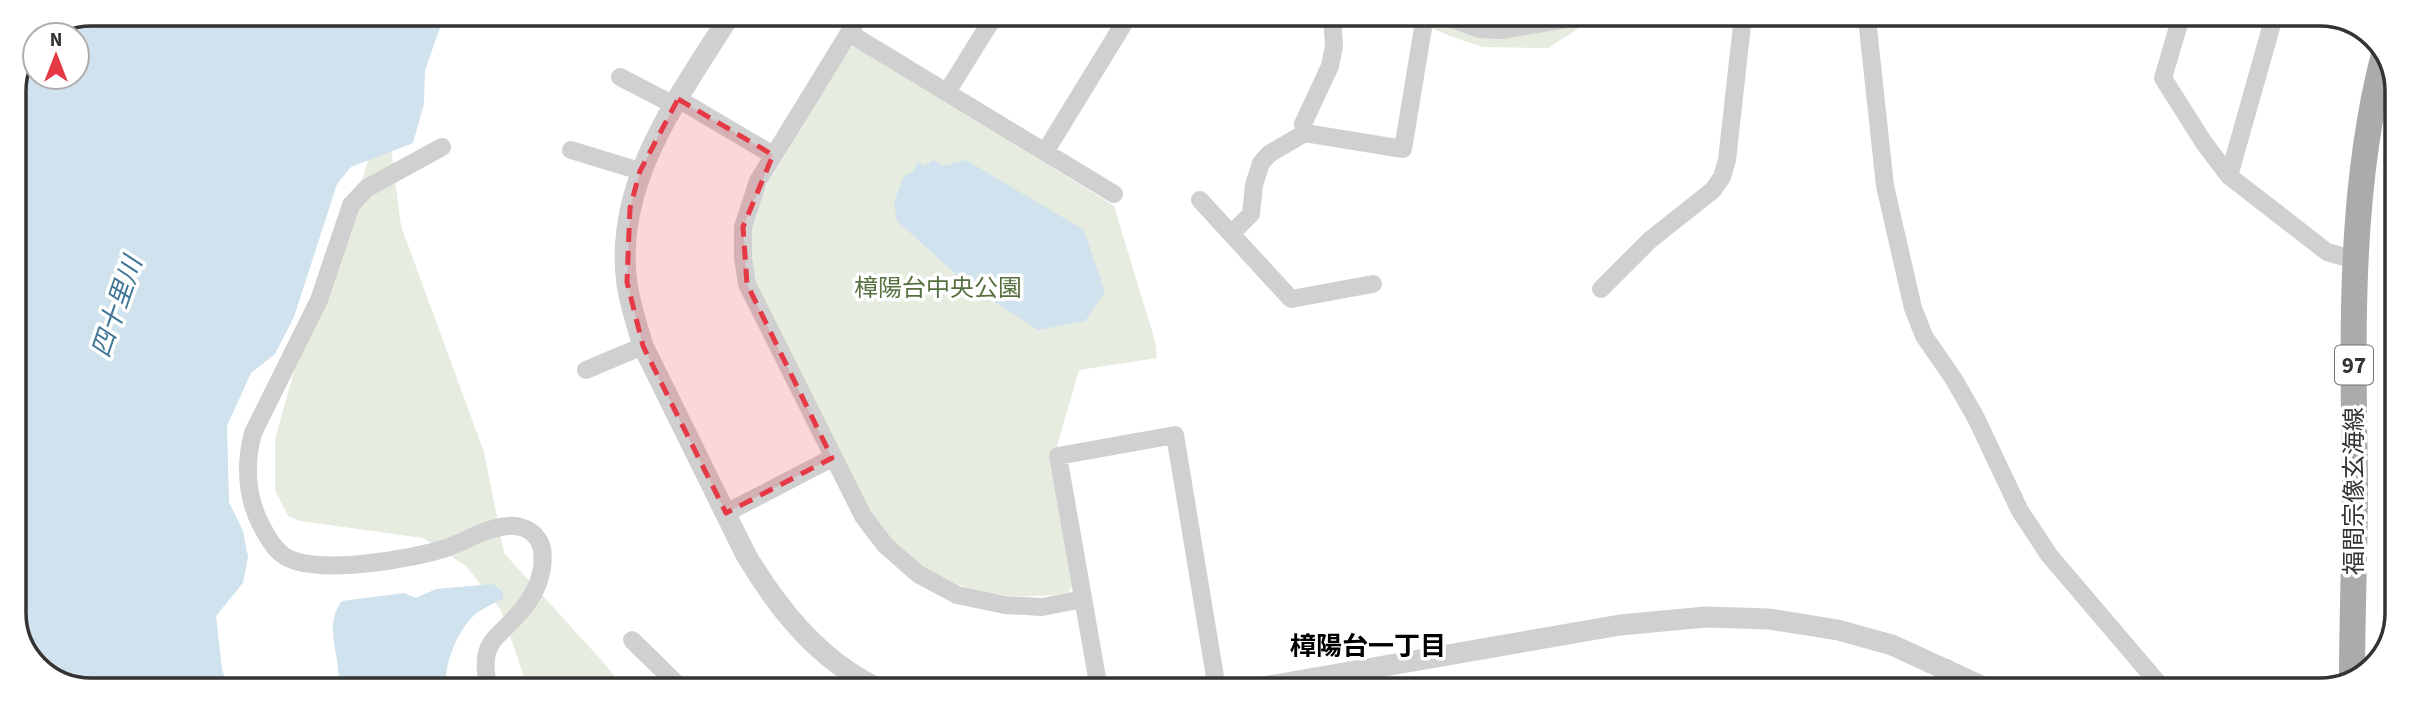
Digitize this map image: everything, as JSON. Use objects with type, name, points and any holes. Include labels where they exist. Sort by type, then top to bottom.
[{"type":"main road","name":"福間宗像玄海線","points":[[2352,669],[2355,535],[2353,308],[2365,154],[2381,70]]},
{"type":"street","points":[[723,26],[676,102],[640,171],[630,208],[626,249],[627,282],[632,312],[643,346],[757,573],[790,620],[821,651],[857,678]]},
{"type":"street","points":[[853,26],[758,181],[743,227],[743,258],[747,284],[832,458],[863,516],[885,545],[918,573],[957,595],[1005,605],[1042,607],[1083,599]]},
{"type":"street","points":[[947,92],[988,26]]},
{"type":"street","points":[[1045,152],[1122,26]]},
{"type":"street","points":[[1305,133],[1303,124],[1330,66],[1334,46],[1333,26]]},
{"type":"street","points":[[1231,234],[1251,214],[1254,185],[1261,163],[1269,154],[1305,133],[1404,149],[1423,26]]},
{"type":"street","points":[[1472,26],[1501,30],[1525,26]]},
{"type":"street","points":[[1601,289],[1650,240],[1713,190],[1722,177],[1727,160],[1742,26]]},
{"type":"street","points":[[1867,26],[1885,186],[1913,308],[1924,336],[1975,416],[2020,511],[2049,555],[2154,678]]},
{"type":"street","points":[[2178,26],[2163,78],[2204,144],[2229,176],[2327,252],[2356,260]]},
{"type":"street","points":[[2229,176],[2271,26]]},
{"type":"street","points":[[849,33],[1114,194]]},
{"type":"street","points":[[620,77],[676,102],[774,155]]},
{"type":"street","points":[[442,147],[367,188],[351,205],[319,299],[253,433],[247,453],[249,488],[260,522],[270,541],[282,555],[294,562],[312,565],[342,566],[425,554],[495,528],[520,526],[529,531],[537,538],[542,548],[540,578],[524,609],[493,641],[486,656],[487,678]]},
{"type":"street","points":[[571,150],[640,171]]},
{"type":"street","points":[[1200,200],[1291,299],[1373,284]]},
{"type":"street","points":[[586,370],[643,346]]},
{"type":"street","points":[[1097,678],[1058,456],[1175,435],[1215,678]]},
{"type":"street","points":[[726,513],[832,458]]},
{"type":"street","points":[[1315,678],[1620,625],[1706,617],[1769,619],[1838,631],[1892,645],[1967,678]]},
{"type":"street","points":[[632,640],[671,678]]},
{"type":"street","points":[[1944,678],[1947,668]]},
{"type":"highlighted area","points":[[678,99],[773,155],[743,227],[747,284],[832,458],[726,513],[643,346],[627,282],[630,208],[640,171]]},
{"type":"green space","points":[[1426,26],[1580,26],[1548,48],[1483,47]]},
{"type":"green space","name":"樟陽台中央公園","points":[[858,46],[1114,206],[1155,341],[1157,358],[1079,370],[1051,467],[1072,587],[1067,593],[1023,596],[982,592],[942,578],[899,549],[867,508],[756,284],[751,259],[751,227],[761,195],[849,48]]},
{"type":"green space","points":[[386,107],[401,226],[484,452],[504,553],[616,678],[525,678],[501,610],[466,566],[423,538],[300,521],[288,516],[275,490],[275,439],[300,350],[355,201]]},
{"type":"water","name":"四十里川","points":[[91,26],[441,26],[425,70],[424,104],[413,143],[351,167],[337,184],[294,317],[275,354],[251,373],[227,426],[229,502],[243,531],[248,557],[243,583],[216,616],[225,678],[75,676],[45,659],[33,641],[26,617],[26,91],[91,91]]},
{"type":"water","points":[[933,160],[943,166],[966,160],[1084,230],[1105,292],[1085,321],[1038,330],[968,285],[897,221],[894,202],[904,176],[913,172],[918,162],[925,166]]},
{"type":"water","points":[[493,584],[503,592],[503,598],[471,618],[459,636],[450,658],[446,678],[338,678],[333,622],[342,601],[404,593],[416,598],[436,589]]},
{"type":"district","name":"樟陽台一丁目","points":[[1368,646]]}]
